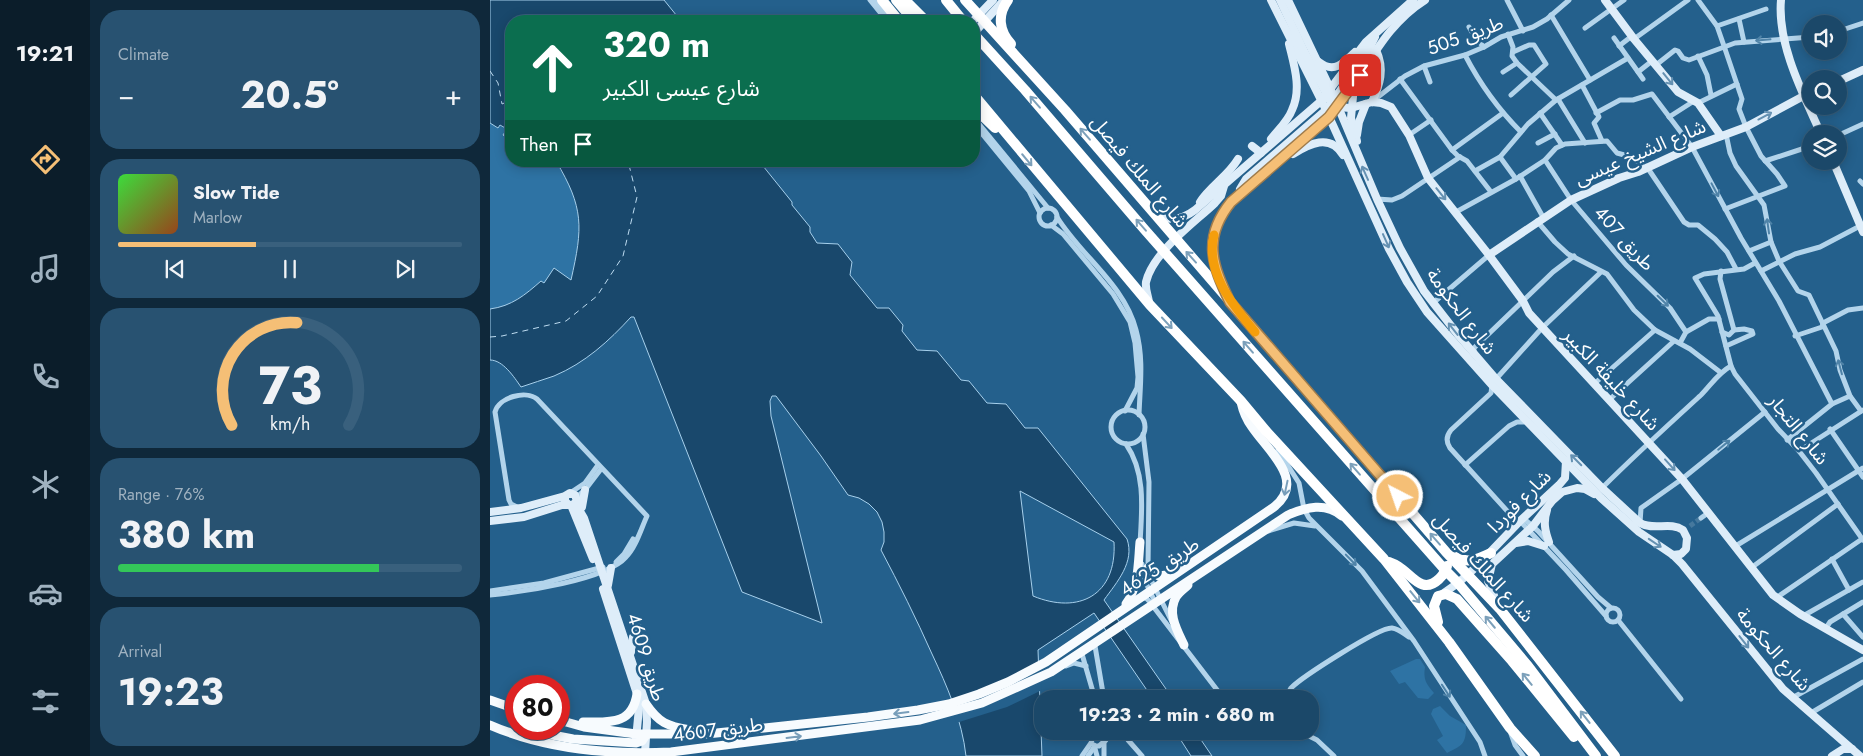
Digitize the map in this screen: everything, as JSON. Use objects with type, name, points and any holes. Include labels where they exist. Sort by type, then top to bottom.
[{"type":"highway","points":[[882,0],[894,15]]},
{"type":"highway","points":[[896,0],[909,15]]},
{"type":"highway","points":[[905,0],[920,15]]},
{"type":"highway","points":[[946,0],[958,15]]},
{"type":"highway","name":"شارع الملك فيصل","points":[[965,0],[975,15]]},
{"type":"highway","points":[[1006,0],[1001,18],[1005,37],[1045,81],[1065,110]]},
{"type":"highway","name":"شارع الملك فيصل","points":[[980,22],[1065,110],[1175,240],[1446,552],[1500,609],[1615,756]]},
{"type":"highway","name":"شارع الملك فيصل","points":[[980,41],[1458,583],[1528,666],[1596,756]]},
{"type":"highway","points":[[980,102],[1150,305],[1241,401],[1266,431],[1384,559],[1449,642],[1510,728],[1535,756]]},
{"type":"highway","points":[[980,114],[991,125],[1006,135]]},
{"type":"highway","points":[[1384,559],[1400,568],[1418,583],[1424,585],[1436,582],[1446,571],[1448,562],[1446,552]]},
{"type":"highway","points":[[1446,552],[1460,560],[1470,562],[1494,556]]},
{"type":"highway","points":[[1449,642],[1434,613],[1434,606],[1438,596],[1446,594],[1457,599],[1512,661],[1568,732],[1593,756]]},
{"type":"main road","points":[[980,17],[993,0]]},
{"type":"main road","points":[[980,19],[1006,0]]},
{"type":"main road","name":"شارع الحكومة","points":[[1270,0],[1283,25],[1330,99],[1415,276],[1433,303],[1494,382],[1528,422],[1601,498],[1639,532],[1673,555],[1792,698],[1852,749],[1861,754]]},
{"type":"main road","points":[[1280,0],[1330,99],[1351,108],[1369,103]]},
{"type":"main road","name":"شارع الحكومة","points":[[1288,0],[1317,61],[1330,99]]},
{"type":"main road","points":[[1317,61],[1325,67],[1333,68],[1343,64],[1407,3],[1425,0]]},
{"type":"main road","points":[[1605,0],[1633,38],[1678,92],[1696,102],[1724,135]]},
{"type":"main road","points":[[1148,206],[1162,216],[1174,220],[1182,218],[1195,210],[1262,151],[1330,99],[1354,84],[1390,30],[1416,2]]},
{"type":"main road","points":[[1778,2],[1784,40],[1802,92]]},
{"type":"main road","points":[[1262,151],[1292,110],[1296,96],[1294,62],[1283,25]]},
{"type":"main road","points":[[1330,99],[1370,48],[1376,33]]},
{"type":"main road","points":[[1282,159],[1327,114],[1330,99],[1366,42]]},
{"type":"main road","points":[[1358,157],[1359,122],[1376,86],[1376,50]]},
{"type":"main road","points":[[1847,77],[1863,70]]},
{"type":"main road","points":[[1354,84],[1351,108],[1353,128],[1357,141]]},
{"type":"main road","name":"شارع الشيخ عيسى","points":[[1488,255],[1571,200],[1692,147],[1746,127],[1802,96]]},
{"type":"main road","name":"شارع خليفة الكبير","points":[[1369,103],[1381,103],[1391,107],[1409,135],[1428,178],[1523,301],[1529,313],[1682,479],[1776,598],[1803,616],[1861,646]]},
{"type":"main road","points":[[1230,302],[1215,269],[1212,250],[1215,229],[1219,219],[1237,194],[1327,114]]},
{"type":"main road","name":"شارع الحكومة","points":[[1327,114],[1389,249],[1415,295],[1433,320],[1602,488],[1640,523]]},
{"type":"main road","points":[[1271,162],[1282,159],[1311,144],[1329,143],[1341,151],[1360,185]]},
{"type":"main road","points":[[1252,146],[1262,151],[1271,162]]},
{"type":"main road","points":[[1254,158],[1263,169]]},
{"type":"main road","points":[[1195,210],[1208,191],[1238,159]]},
{"type":"main road","points":[[1837,170],[1862,229]]},
{"type":"main road","points":[[1150,305],[1146,283],[1154,265],[1164,251],[1215,203],[1225,184]]},
{"type":"main road","name":"طريق 4625","points":[[950,708],[1046,662],[1100,624],[1179,573],[1283,499],[1287,492],[1288,482],[1286,474],[1252,427],[1243,410],[1241,401]]},
{"type":"main road","name":"شارع فوردا","points":[[1494,556],[1519,522],[1565,478],[1566,461]]},
{"type":"main road","name":"شارع فوردا","points":[[1438,596],[1514,544],[1531,528],[1562,492],[1577,488],[1585,489],[1601,498]]},
{"type":"main road","points":[[584,518],[582,504],[585,490]]},
{"type":"main road","points":[[490,512],[572,501]]},
{"type":"main road","points":[[490,520],[562,509],[572,501]]},
{"type":"main road","name":"طريق 4609","points":[[572,501],[584,518],[637,694],[643,753]]},
{"type":"main road","name":"طريق 4609","points":[[572,501],[608,590],[646,704],[648,714],[636,747],[643,753]]},
{"type":"main road","points":[[1514,544],[1524,540],[1546,544],[1544,521],[1546,512],[1552,502]]},
{"type":"main road","name":"طريق 4625","points":[[950,708],[982,703],[1051,672],[1288,515],[1315,507],[1329,508],[1338,513],[1360,532]]},
{"type":"main road","points":[[1640,523],[1646,526],[1686,528],[1686,549],[1681,554],[1673,555]]},
{"type":"main road","points":[[1119,612],[1132,595],[1137,582],[1140,542]]},
{"type":"main road","points":[[1494,556],[1488,581],[1500,609]]},
{"type":"main road","points":[[608,590],[611,568]]},
{"type":"main road","points":[[1148,568],[1155,574],[1163,576],[1179,573]]},
{"type":"main road","points":[[1184,645],[1173,618],[1173,604],[1179,594],[1197,574]]},
{"type":"main road","points":[[631,657],[632,642],[639,628]]},
{"type":"main road","points":[[572,722],[610,722],[620,720],[631,712],[636,702],[637,694]]},
{"type":"main road","points":[[490,700],[505,705]]},
{"type":"main road","points":[[646,704],[660,721],[668,725],[707,734]]},
{"type":"main road","name":"طريق 4607","points":[[572,722],[584,727],[640,737],[707,734],[950,708]]},
{"type":"main road","name":"طريق 4607","points":[[492,726],[563,746],[599,751],[670,752],[920,720],[950,708]]},
{"type":"main road","points":[[492,726],[505,727]]},
{"type":"main road","points":[[570,739],[640,737]]},
{"type":"main road","points":[[1832,756],[1843,749],[1852,749]]},
{"type":"street","points":[[870,0],[882,15]]},
{"type":"street","points":[[875,0],[887,15]]},
{"type":"street","points":[[1507,0],[1523,31]]},
{"type":"street","name":"طريق 505","points":[[1369,103],[1400,79],[1424,66],[1465,55],[1508,34],[1533,27],[1569,0]]},
{"type":"street","points":[[1586,28],[1624,0]]},
{"type":"street","points":[[1619,46],[1688,0]]},
{"type":"street","points":[[1698,0],[1717,26],[1742,100],[1739,109],[1746,127],[1765,161],[1785,186],[1725,209]]},
{"type":"street","points":[[1717,26],[1766,9]]},
{"type":"street","points":[[1551,15],[1590,80]]},
{"type":"street","points":[[1739,19],[1744,42]]},
{"type":"street","points":[[1847,28],[1863,23]]},
{"type":"street","points":[[1469,28],[1484,47]]},
{"type":"street","points":[[1508,34],[1513,47],[1512,56],[1517,63],[1557,99],[1585,142]]},
{"type":"street","points":[[1614,38],[1643,79]]},
{"type":"street","points":[[1638,72],[1675,50],[1686,60],[1724,46],[1744,42],[1779,38],[1784,40],[1802,38]]},
{"type":"street","points":[[1511,95],[1546,64],[1534,45],[1529,45],[1513,52]]},
{"type":"street","points":[[1465,55],[1484,89],[1521,132]]},
{"type":"street","points":[[1698,56],[1707,75],[1711,95]]},
{"type":"street","points":[[1475,171],[1500,157],[1521,132],[1557,99],[1628,58]]},
{"type":"street","points":[[1504,72],[1517,63]]},
{"type":"street","points":[[1424,66],[1430,82]]},
{"type":"street","points":[[1400,79],[1452,150],[1467,161],[1490,192]]},
{"type":"street","points":[[1669,116],[1737,84]]},
{"type":"street","points":[[1582,85],[1599,118],[1594,123],[1602,141]]},
{"type":"street","points":[[1596,113],[1620,100],[1633,100],[1652,94],[1692,147],[1755,263],[1779,301],[1832,404]]},
{"type":"street","points":[[1452,150],[1503,113]]},
{"type":"street","points":[[1540,113],[1562,145]]},
{"type":"street","points":[[1409,135],[1431,120]]},
{"type":"street","points":[[1847,131],[1863,124]]},
{"type":"street","points":[[980,125],[1048,208],[1053,210],[1117,291],[1134,321],[1142,369],[1139,415],[1144,426],[1143,434],[1149,482],[1148,568],[1152,590],[1155,602],[1217,690]]},
{"type":"street","points":[[980,131],[1029,191],[1040,212],[1039,218],[1041,222],[1051,225],[1064,234],[1113,294],[1130,322],[1135,343],[1138,377],[1137,388],[1125,411]]},
{"type":"street","points":[[1538,143],[1555,134]]},
{"type":"street","points":[[1724,135],[1736,166],[1766,210],[1771,242],[1779,261],[1798,291],[1809,295],[1836,351],[1840,370],[1850,396],[1862,410],[1799,451]]},
{"type":"street","points":[[1456,212],[1545,160],[1556,148],[1562,145],[1608,141],[1617,153],[1628,156],[1647,167],[1683,221],[1687,224],[1701,227],[1722,245],[1732,258],[1736,269]]},
{"type":"street","points":[[1765,161],[1802,149]]},
{"type":"street","points":[[1377,199],[1397,199],[1460,157]]},
{"type":"street","points":[[1500,157],[1518,177],[1540,219],[1555,242],[1568,254],[1607,274],[1634,310],[1655,330],[1690,349],[1720,372]]},
{"type":"street","name":"طريق 407","points":[[1545,160],[1571,200],[1626,265],[1670,308],[1686,332]]},
{"type":"street","points":[[1040,212],[1048,208]]},
{"type":"street","points":[[1051,225],[1057,217]]},
{"type":"street","points":[[1761,272],[1795,254],[1820,247],[1862,229]]},
{"type":"street","points":[[1749,251],[1771,242]]},
{"type":"street","points":[[1433,303],[1488,255]]},
{"type":"street","points":[[1474,356],[1474,348],[1476,346],[1553,272],[1574,256]]},
{"type":"street","points":[[1734,330],[1720,279],[1721,272],[1744,268],[1755,263]]},
{"type":"street","points":[[1601,272],[1542,328],[1494,382],[1489,395],[1447,436],[1447,444],[1509,513],[1519,522],[1531,528],[1598,597],[1611,608],[1618,610],[1620,615],[1618,620]]},
{"type":"street","name":"شارع التجار","points":[[1721,272],[1704,274],[1695,278],[1719,319],[1731,366],[1787,440],[1799,451],[1828,489],[1863,540]]},
{"type":"street","points":[[1796,336],[1822,327],[1823,323],[1848,310],[1863,308]]},
{"type":"street","points":[[1680,343],[1686,332],[1710,318],[1719,319]]},
{"type":"street","points":[[1722,332],[1729,335],[1734,330],[1748,329],[1753,334],[1726,346]]},
{"type":"street","points":[[1594,384],[1655,330]]},
{"type":"street","points":[[1609,400],[1674,341]]},
{"type":"street","points":[[1602,488],[1648,442],[1710,387],[1720,372],[1731,366]]},
{"type":"street","points":[[519,508],[511,504],[507,495],[496,409],[503,400],[530,395],[537,399],[646,515]]},
{"type":"street","points":[[1787,440],[1832,404],[1850,396]]},
{"type":"street","points":[[1139,415],[1132,411],[1125,411],[1115,416],[1111,427],[1115,439],[1126,444],[1133,454],[1141,481],[1140,542],[1143,576],[1152,590]]},
{"type":"street","points":[[1640,523],[1641,508],[1682,479],[1765,412]]},
{"type":"street","points":[[1465,465],[1509,426],[1518,422],[1528,422]]},
{"type":"street","points":[[1830,430],[1860,469],[1863,477]]},
{"type":"street","points":[[1266,431],[1299,483],[1304,509],[1309,518],[1362,571],[1414,641],[1480,742],[1485,756]]},
{"type":"street","points":[[1126,444],[1134,443],[1143,434]]},
{"type":"street","points":[[572,501],[585,490],[600,467]]},
{"type":"street","points":[[572,501],[600,467]]},
{"type":"street","points":[[1734,547],[1860,469]]},
{"type":"street","points":[[1751,568],[1838,504]]},
{"type":"street","points":[[1701,518],[1708,513]]},
{"type":"street","points":[[490,595],[611,568],[623,561],[629,554],[646,515]]},
{"type":"street","points":[[599,571],[611,565],[624,554],[646,515]]},
{"type":"street","points":[[1265,531],[1294,523],[1307,523],[1316,526]]},
{"type":"street","points":[[1776,598],[1863,540]]},
{"type":"street","points":[[1546,544],[1611,622],[1618,620]]},
{"type":"street","points":[[1832,560],[1849,590]]},
{"type":"street","points":[[1803,616],[1863,582]]},
{"type":"street","points":[[490,591],[543,583]]},
{"type":"street","points":[[1140,598],[1146,598],[1155,602],[1184,645]]},
{"type":"street","points":[[1826,628],[1830,622],[1863,602]]},
{"type":"street","points":[[1606,616],[1611,608]]},
{"type":"street","points":[[1843,614],[1863,638]]},
{"type":"street","points":[[1618,620],[1681,698]]},
{"type":"street","points":[[1290,690],[1344,652],[1379,631],[1392,628],[1400,630],[1414,641]]},
{"type":"street","points":[[1042,677],[1050,675],[1095,646],[1104,636]]},
{"type":"street","points":[[1095,646],[1102,690]]},
{"type":"street","points":[[1082,654],[1093,690]]},
{"type":"street","points":[[1792,698],[1863,660]]},
{"type":"street","points":[[1063,667],[1074,664],[1086,666]]},
{"type":"street","points":[[1811,714],[1863,682]]},
{"type":"street","points":[[1510,728],[1515,745],[1523,756]]},
{"type":"street","points":[[1088,756],[1094,740]]},
{"type":"street","points":[[1128,740],[1142,756]]},
{"type":"street","points":[[1317,740],[1334,756]]},
{"type":"street","points":[[1093,745],[1099,746],[1104,742]]},
{"type":"street","points":[[1104,742],[1104,756]]},
{"type":"street","points":[[1082,756],[1093,745]]},
{"type":"street","points":[[1093,745],[1097,756]]},
{"type":"shaded area","points":[[490,0],[664,0],[676,15],[505,15],[505,128],[500,125],[498,128],[490,123]]},
{"type":"shaded area","points":[[490,123],[498,128],[500,125],[505,129],[505,167],[559,167],[572,192],[576,206],[579,232],[571,280],[544,284],[541,282],[512,303],[490,309]]},
{"type":"shaded area","points":[[559,167],[764,167],[810,227],[810,232],[817,243],[838,244],[852,262],[850,275],[877,308],[889,308],[903,325],[902,331],[917,350],[937,351],[961,380],[969,381],[987,403],[1006,404],[1025,428],[1038,428],[1127,539],[1129,556],[1127,564],[1104,600],[1167,690],[1147,690],[1094,613],[1038,650],[1040,690],[1034,690],[1034,740],[1041,740],[1042,756],[966,756],[957,716],[938,666],[881,550],[884,542],[884,532],[877,512],[859,498],[848,495],[776,396],[772,396],[770,401],[771,416],[822,623],[742,592],[634,317],[631,317],[605,343],[576,365],[554,376],[521,387],[504,366],[490,360],[490,309],[512,303],[541,281],[544,283],[554,268],[571,280],[579,231],[576,205],[572,192]],"holes":[[[1020,491],[1114,542],[1113,560],[1109,575],[1102,587],[1092,596],[1080,601],[1065,603],[1033,596]]]},
{"type":"shaded area","points":[[1420,659],[1425,667],[1424,675],[1426,681],[1434,693],[1428,699],[1418,698],[1405,682],[1399,684],[1390,671]]},
{"type":"shaded area","points":[[1440,706],[1450,716],[1466,725],[1462,743],[1447,753],[1437,740],[1443,736],[1431,714],[1433,709]]},
{"type":"shaded area","points":[[1181,740],[1201,740],[1212,756],[1191,756]]},
{"type":"pier","points":[[1041,661],[1042,690],[1034,690],[1034,694],[1007,707],[956,723],[949,700],[997,683]]},
{"type":"ferry route","points":[[490,71],[498,83],[502,104],[505,103]]},
{"type":"ferry route","points":[[490,337],[566,321],[597,296],[623,256],[637,197],[630,167]]},
{"type":"tunnel","points":[[1690,526],[1701,518]]},
{"type":"slow traffic","points":[[1214,235],[1213,259],[1219,279],[1230,302],[1255,332]]},
{"type":"route","points":[[1360,75],[1329,117],[1282,159],[1237,194],[1224,210],[1215,229],[1212,250],[1215,269],[1230,302],[1398,496]]}]
